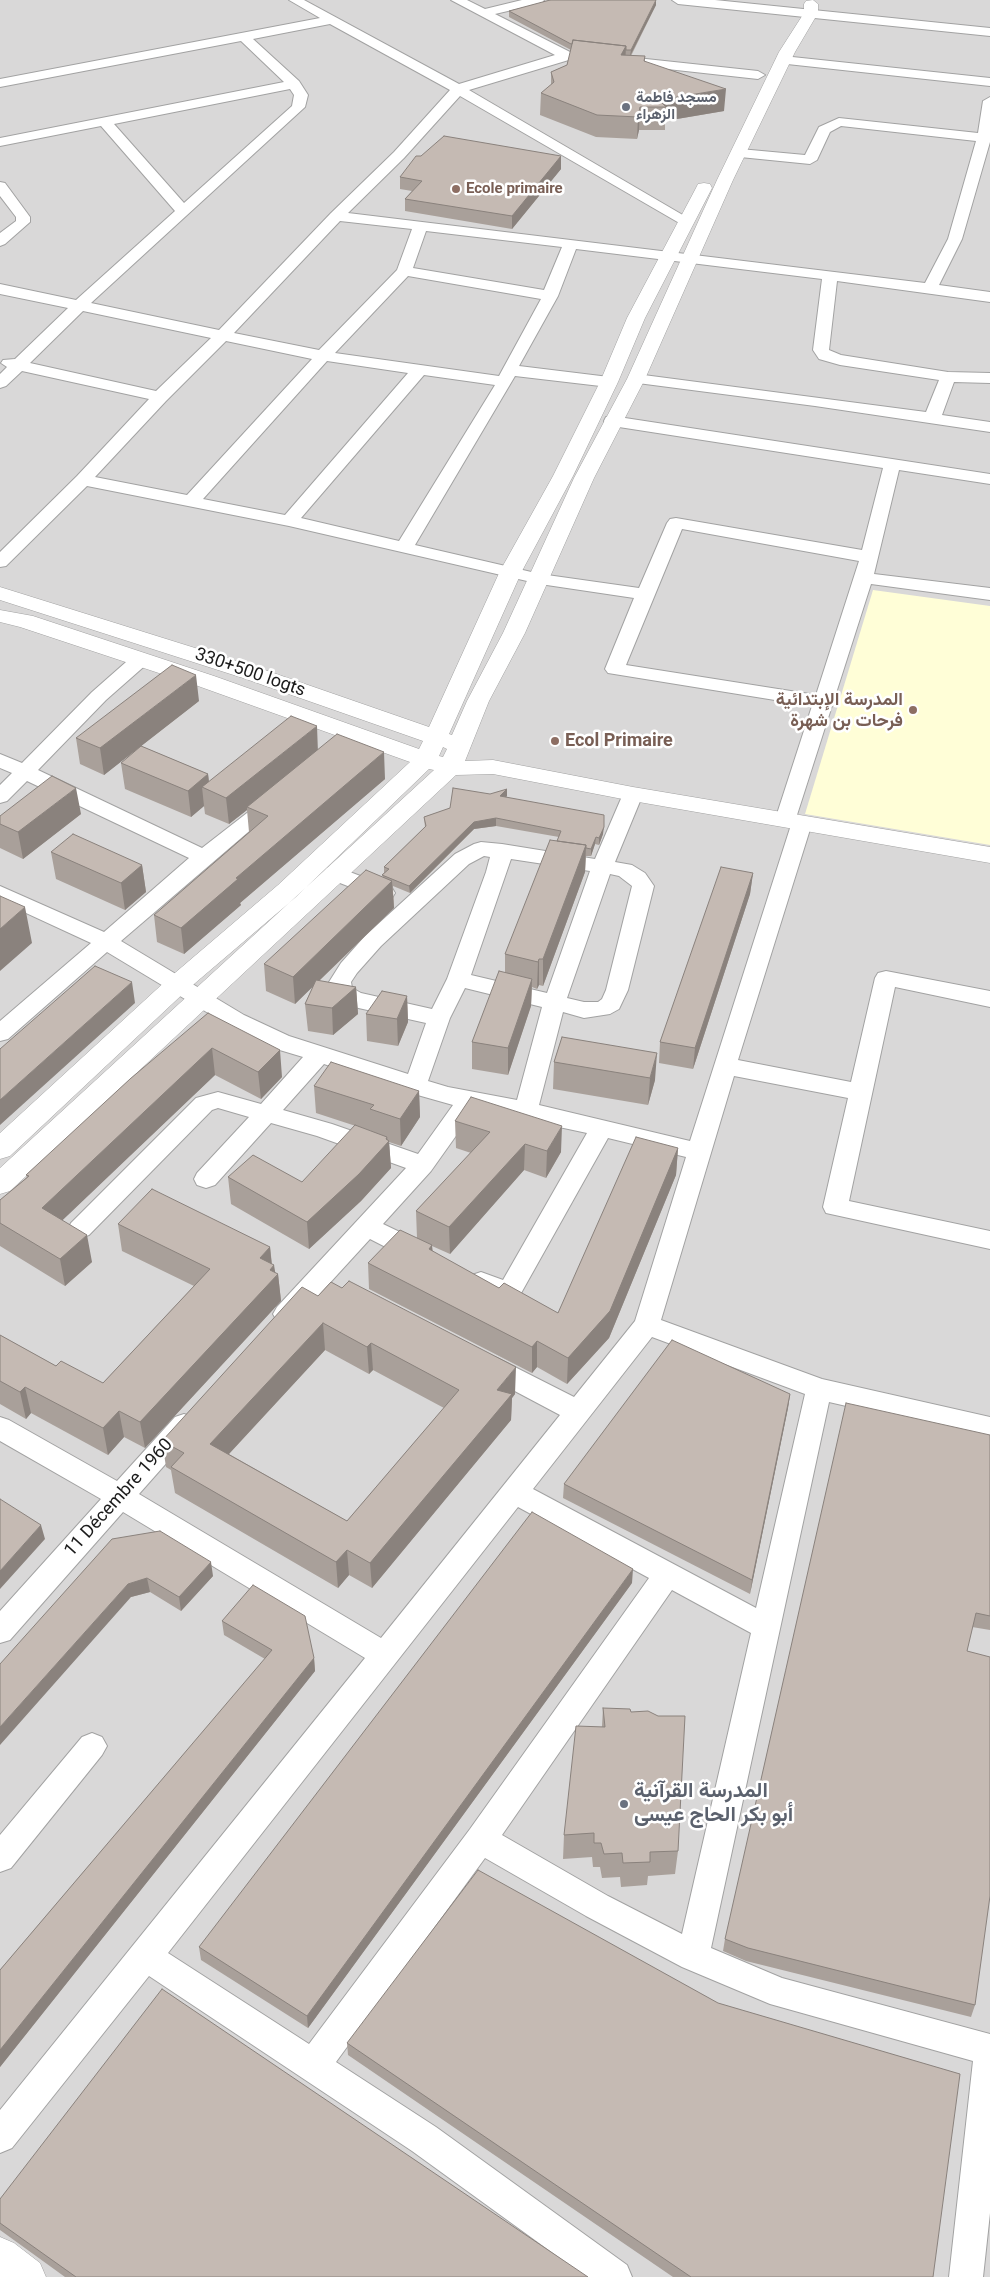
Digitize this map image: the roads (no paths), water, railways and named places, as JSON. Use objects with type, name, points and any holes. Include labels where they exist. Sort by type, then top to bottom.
[{"type":"street","points":[[295,0],[458,89],[686,220]]},
{"type":"street","points":[[0,562],[83,480],[160,397],[222,336],[336,216],[399,155],[458,89],[571,56],[457,0]]},
{"type":"street","points":[[485,13],[538,0]]},
{"type":"street","points":[[678,0],[810,7],[990,32]]},
{"type":"street","points":[[0,1184],[202,1000],[334,873],[434,785],[450,768],[478,701],[540,578],[612,421],[636,378],[783,60],[810,7]]},
{"type":"street","points":[[0,1149],[178,984],[286,891],[430,749],[462,683],[511,571],[563,476],[609,382],[666,256],[703,190],[716,157],[758,75],[781,37],[810,7]]},
{"type":"street","points":[[0,83],[332,20]]},
{"type":"street","points":[[0,383],[20,366],[79,306],[298,107],[300,95],[294,84],[244,37]]},
{"type":"street","points":[[605,59],[758,75]]},
{"type":"street","points":[[783,60],[990,82]]},
{"type":"street","points":[[0,142],[294,84]]},
{"type":"street","points":[[929,290],[954,239],[987,137],[990,101]]},
{"type":"street","points":[[104,121],[184,212]]},
{"type":"street","points":[[716,157],[810,160],[824,130],[839,122],[987,137]]},
{"type":"street","points":[[0,186],[23,217],[23,222],[0,241]]},
{"type":"street","points":[[336,216],[360,217],[420,227],[830,275],[990,297]]},
{"type":"street","points":[[191,501],[322,356],[404,271],[420,227]]},
{"type":"street","points":[[404,548],[507,376],[550,296],[570,245]]},
{"type":"street","points":[[404,271],[550,296]]},
{"type":"street","points":[[830,275],[821,350],[825,356],[948,377],[990,378]]},
{"type":"street","points":[[0,289],[322,356],[419,371],[609,382]]},
{"type":"street","points":[[0,362],[160,397]]},
{"type":"street","points":[[289,521],[419,371]]},
{"type":"street","points":[[932,419],[948,377]]},
{"type":"street","points":[[636,378],[815,401],[990,427]]},
{"type":"street","points":[[612,421],[990,479]]},
{"type":"street","points":[[0,2136],[146,1956],[647,1325],[725,1066],[794,822],[824,702],[864,578],[892,465]]},
{"type":"street","points":[[83,480],[289,521],[540,578],[645,594]]},
{"type":"street","points":[[824,702],[615,669],[676,523],[869,557]]},
{"type":"street","points":[[864,578],[990,594]]},
{"type":"street","name":"330+500 logts","points":[[0,593],[251,673],[430,749],[460,745],[478,754],[494,767]]},
{"type":"street","points":[[0,616],[25,621],[141,659],[347,742],[430,749],[450,768],[494,767],[633,794],[990,855]]},
{"type":"street","points":[[0,797],[119,677],[141,659]]},
{"type":"street","points":[[0,760],[204,856]]},
{"type":"street","points":[[0,1032],[204,856],[291,788]]},
{"type":"street","points":[[526,1110],[554,1004],[602,868],[633,794]]},
{"type":"street","points":[[439,1018],[354,999],[342,992],[340,982],[349,968],[411,904],[462,859],[481,849],[502,851],[602,868],[625,870],[638,878],[643,886],[617,990],[611,1004],[602,1010],[584,1010],[554,1004],[458,979]]},
{"type":"street","points":[[415,1086],[439,1018],[458,979],[497,872],[502,851]]},
{"type":"street","points":[[334,873],[411,904]]},
{"type":"street","points":[[0,893],[105,940],[236,1020],[281,1042],[415,1086],[469,1100],[526,1110],[699,1152]]},
{"type":"street","points":[[990,999],[886,978],[835,1207],[990,1240]]},
{"type":"street","points":[[206,1180],[318,1055]]},
{"type":"street","points":[[725,1066],[860,1092]]},
{"type":"street","points":[[80,1229],[204,1104],[218,1100],[324,1130],[423,1165]]},
{"type":"street","points":[[268,1334],[328,1282],[365,1226],[423,1165],[469,1100]]},
{"type":"street","points":[[365,1226],[450,1268],[493,1288],[504,1291],[511,1288],[602,1128]]},
{"type":"street","points":[[647,1325],[819,1389],[990,1428]]},
{"type":"street","points":[[467,1354],[579,1412]]},
{"type":"street","points":[[692,1956],[819,1389]]},
{"type":"street","name":"11 Décembre 1960","points":[[0,1631],[203,1404]]},
{"type":"street","points":[[0,1428],[121,1497],[385,1655]]},
{"type":"street","points":[[515,1492],[766,1627]]},
{"type":"street","points":[[313,2066],[481,1839],[668,1573]]},
{"type":"street","points":[[0,1858],[92,1746]]},
{"type":"street","points":[[481,1839],[547,1878],[692,1956],[780,1992],[990,2050]]},
{"type":"street","points":[[146,1956],[424,2138],[615,2277]]},
{"type":"street","points":[[966,2277],[990,2054]]},
{"type":"street","points":[[0,2257],[26,2277]]},
{"type":"place","name":"مسجد فاطمة الزهراء","points":[[626,107]]},
{"type":"place","name":"Ecole primaire","points":[[456,189]]},
{"type":"place","name":"المدرسة الإبتدائية فرحات بن شهرة","points":[[913,710]]},
{"type":"place","name":"Ecol Primaire","points":[[555,741]]},
{"type":"place","name":"المدرسة القرآنية أبو بكر الحاج عيسى","points":[[624,1804]]}]
